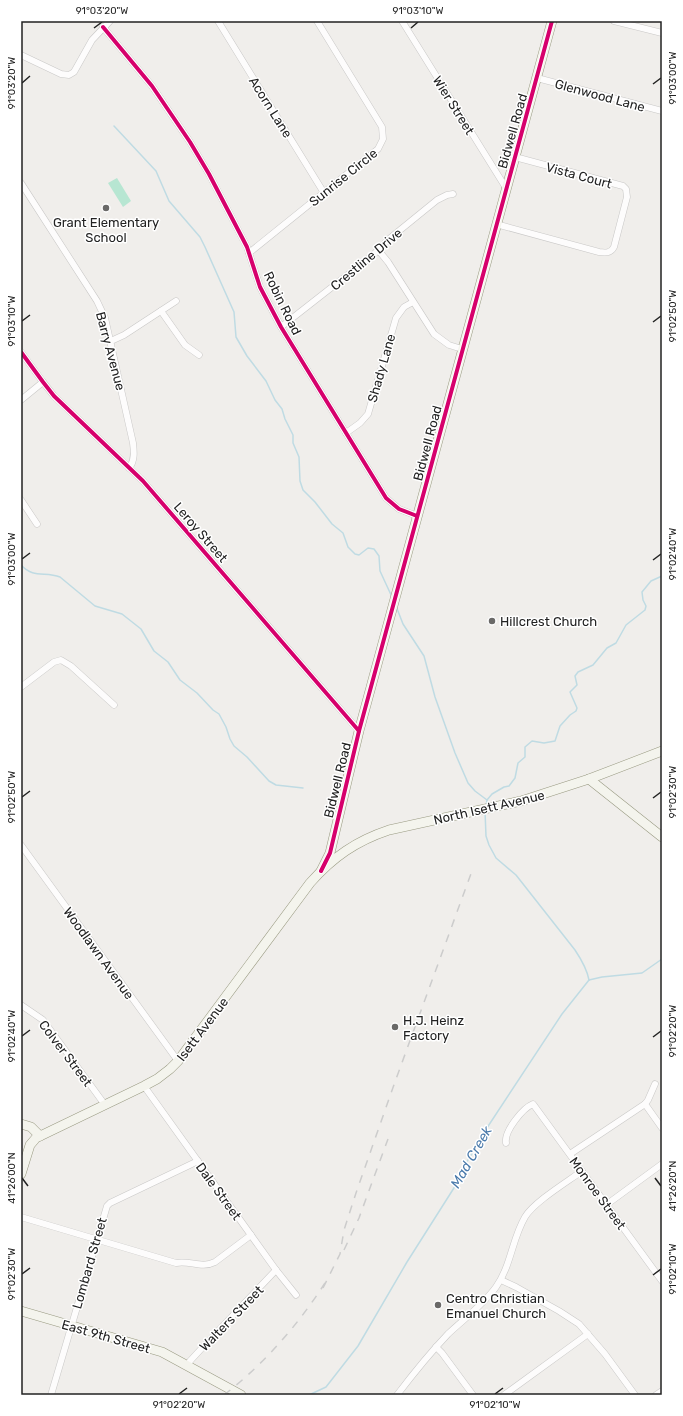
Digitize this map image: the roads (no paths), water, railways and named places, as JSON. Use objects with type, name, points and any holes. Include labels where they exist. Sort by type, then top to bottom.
[{"type":"main road","name":"Bidwell Road","points":[[321,871],[330,853],[359,731],[552,21]]},
{"type":"main road","name":"North Isett Avenue","points":[[321,871],[351,847],[373,835],[521,801],[589,779],[662,751]]},
{"type":"main road","points":[[589,779],[662,837]]},
{"type":"main road","name":"Isett Avenue","points":[[40,1136],[144,1086],[170,1069],[178,1061],[272,934],[321,871]]},
{"type":"main road","points":[[21,1124],[31,1127],[40,1136],[30,1145],[21,1174]]},
{"type":"main road","name":"East 9th Street","points":[[21,1311],[162,1352],[241,1395]]},
{"type":"street","points":[[21,55],[61,74],[69,75],[74,72],[86,49],[103,27],[110,21]]},
{"type":"street","name":"Acorn Lane","points":[[218,21],[324,193]]},
{"type":"street","name":"Sunrise Circle","points":[[249,253],[378,149],[382,144],[384,136],[382,127],[317,21]]},
{"type":"street","name":"Wier Street","points":[[402,21],[506,188]]},
{"type":"street","points":[[614,21],[662,33]]},
{"type":"street","name":"Robin Road","points":[[103,27],[152,86],[190,142],[222,198],[249,253],[260,286],[281,327],[386,498],[399,509],[417,516]]},
{"type":"street","name":"Glenwood Lane","points":[[537,78],[662,111]]},
{"type":"street","name":"Vista Court","points":[[496,224],[600,252],[610,252],[614,247],[627,197],[626,189],[623,186],[515,157]]},
{"type":"street","name":"Barry Avenue","points":[[21,183],[97,301],[105,318],[133,443],[132,464],[129,468]]},
{"type":"street","name":"Crestline Drive","points":[[281,327],[379,251],[389,239],[437,200],[453,194]]},
{"type":"street","points":[[379,251],[388,262],[434,334],[449,345],[462,349]]},
{"type":"street","points":[[111,341],[124,335],[176,301]]},
{"type":"street","name":"Shady Lane","points":[[346,434],[360,423],[368,414],[396,318],[404,307],[413,302]]},
{"type":"street","points":[[161,311],[185,345],[199,355]]},
{"type":"street","name":"Leroy Street","points":[[21,352],[54,396],[160,500],[359,731]]},
{"type":"street","points":[[21,400],[43,382]]},
{"type":"street","points":[[21,500],[37,524]]},
{"type":"street","points":[[21,687],[57,661],[65,662],[114,705]]},
{"type":"street","name":"Woodlawn Avenue","points":[[21,845],[178,1061]]},
{"type":"street","name":"Colver Street","points":[[21,1005],[43,1020],[105,1105]]},
{"type":"street","points":[[570,1154],[645,1104],[655,1084]]},
{"type":"street","name":"Dale Street","points":[[144,1086],[276,1270],[296,1295]]},
{"type":"street","name":"Monroe Street","points":[[506,1142],[506,1136],[521,1113],[533,1104],[662,1282]]},
{"type":"street","points":[[645,1104],[662,1128]]},
{"type":"street","name":"Lombard Street","points":[[51,1395],[105,1210],[110,1203],[198,1162]]},
{"type":"street","points":[[606,1205],[662,1164]]},
{"type":"street","points":[[397,1395],[436,1347],[489,1296],[501,1280],[510,1259],[520,1227],[528,1213],[535,1205],[582,1171]]},
{"type":"street","points":[[21,1218],[176,1263],[187,1262],[201,1266],[215,1262],[251,1235]]},
{"type":"street","name":"Walters Street","points":[[188,1367],[190,1361],[276,1270]]},
{"type":"street","points":[[501,1280],[516,1287],[579,1324],[635,1395]]},
{"type":"street","points":[[504,1395],[588,1334]]},
{"type":"street","points":[[436,1347],[473,1395]]},
{"type":"street","points":[[656,1395],[662,1391]]},
{"type":"waterway","points":[[114,126],[156,171],[169,201],[200,237],[234,312],[236,337],[247,356],[266,381],[275,400],[282,409],[293,435],[293,443],[299,457],[300,481],[303,490],[315,502],[332,524],[343,533],[348,547],[355,554],[359,555],[368,548],[374,549],[379,556],[380,571],[392,597]]},
{"type":"waterway","points":[[21,565],[30,572],[60,577],[95,606],[122,614],[141,629],[154,651],[168,662],[180,680],[197,693],[213,710],[219,714],[234,746],[247,757],[269,781],[276,785],[303,788]]},
{"type":"waterway","points":[[486,806],[487,800],[492,794],[504,787],[509,786],[515,778],[518,763],[525,757],[525,747],[532,741],[544,743],[555,741],[560,726],[576,711],[577,708],[570,692],[577,685],[575,676],[578,672],[593,665],[607,648],[616,643],[626,625],[645,610],[646,606],[643,600],[642,592],[651,581],[662,576]]},
{"type":"waterway","points":[[396,606],[403,624],[424,656],[435,697],[455,753],[468,783],[475,791],[487,800]]},
{"type":"waterway","points":[[485,811],[486,836],[496,858],[516,875],[575,950],[582,961],[589,980]]},
{"type":"waterway","name":"Mad Creek","points":[[589,980],[602,977],[642,973],[662,959]]},
{"type":"waterway","name":"Mad Creek","points":[[309,1395],[326,1387],[358,1346],[407,1262],[459,1180],[462,1170],[479,1140],[562,1014],[589,980]]},
{"type":"railway","points":[[323,1288],[340,1254],[344,1230],[356,1193],[472,871]]},
{"type":"railway","points":[[344,1250],[359,1218],[388,1139]]},
{"type":"railway","points":[[224,1395],[253,1370],[292,1329],[315,1299],[325,1283]]},
{"type":"place","name":"Grant Elementary School","points":[[106,208]]},
{"type":"place","name":"Hillcrest Church","points":[[492,621]]},
{"type":"place","name":"H.J. Heinz Factory","points":[[395,1027]]},
{"type":"place","name":"Centro Christian Emanuel Church","points":[[438,1305]]}]
